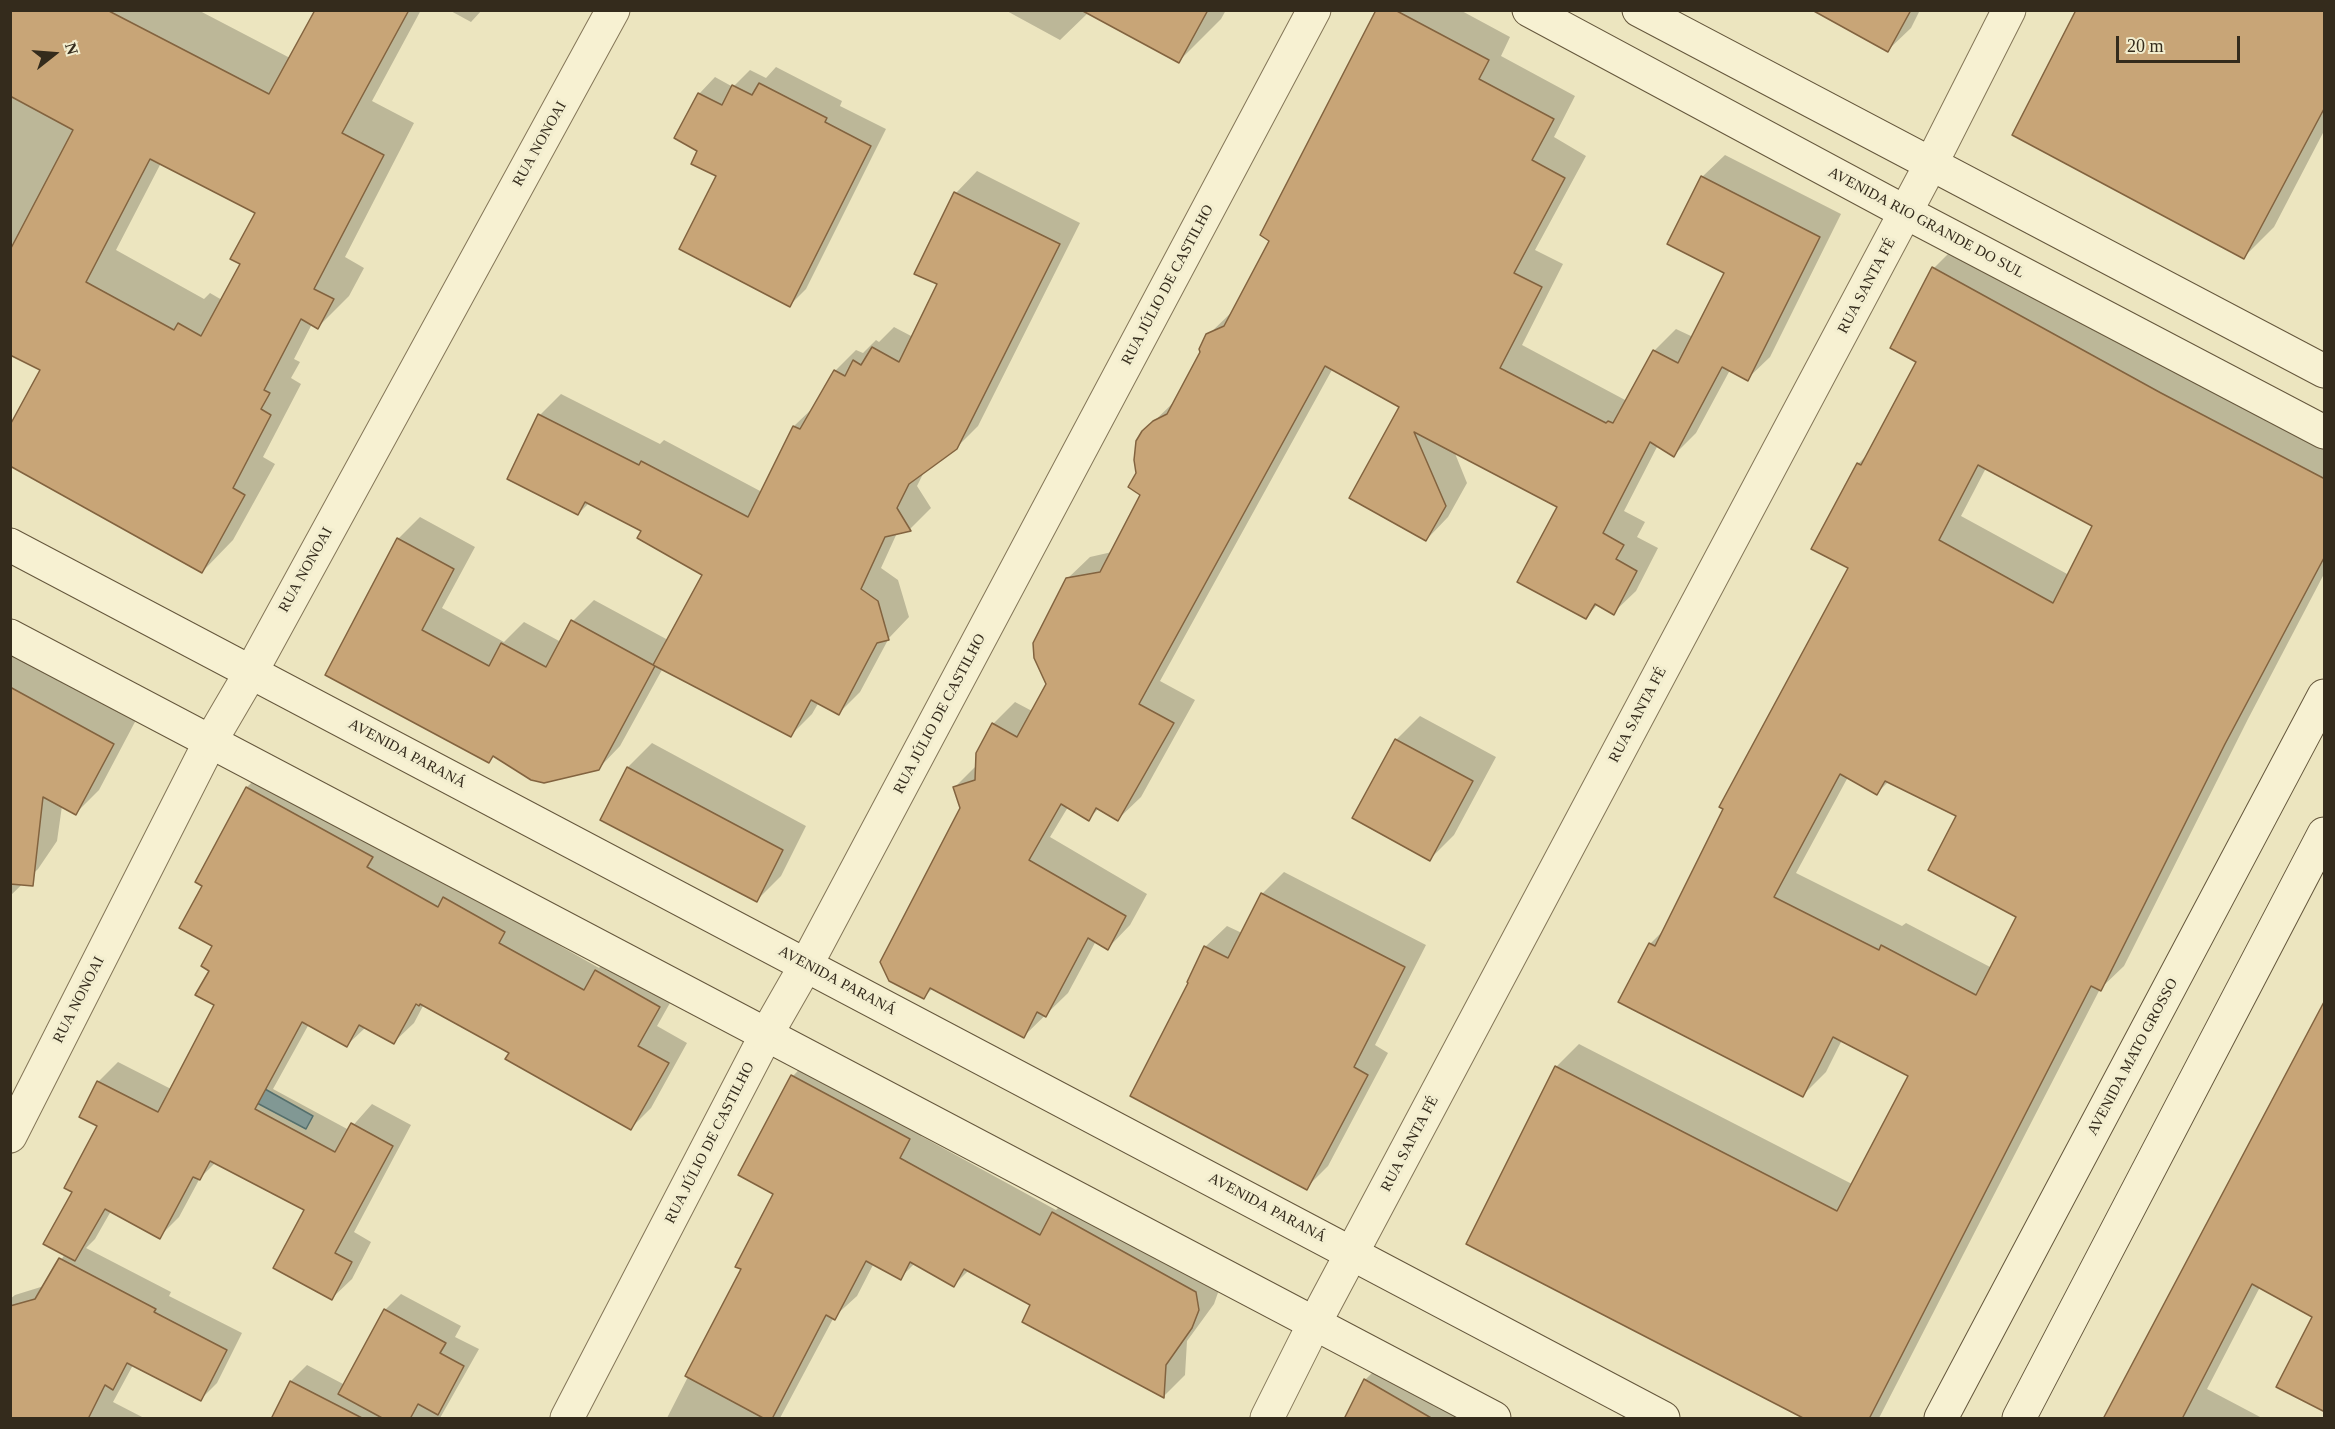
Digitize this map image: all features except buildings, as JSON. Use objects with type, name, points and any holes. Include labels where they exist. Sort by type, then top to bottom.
[{"type":"street","name":"RUA NONOAI","points":[[10,1136],[210,742],[613,10]]},
{"type":"street","name":"RUA JÚLIO DE CASTILHO","points":[[567,1419],[766,1035],[806,965],[1314,10]]},
{"type":"street","name":"AVENIDA RIO GRANDE DO SUL","points":[[1529,10],[1905,212],[2325,432]]},
{"type":"street","points":[[1639,10],[2325,370]]},
{"type":"street","name":"RUA SANTA FÉ","points":[[1267,1419],[1314,1324],[1931,164],[2009,10]]},
{"type":"street","name":"AVENIDA PARANÁ","points":[[10,545],[1353,1253],[1663,1419]]},
{"type":"street","points":[[10,636],[1494,1419]]},
{"type":"street","name":"AVENIDA MATO GROSSO","points":[[1941,1419],[2325,696]]},
{"type":"street","points":[[2019,1419],[2325,834]]},
{"type":"water","points":[[265,1089],[313,1116],[306,1129],[257,1103]]}]
